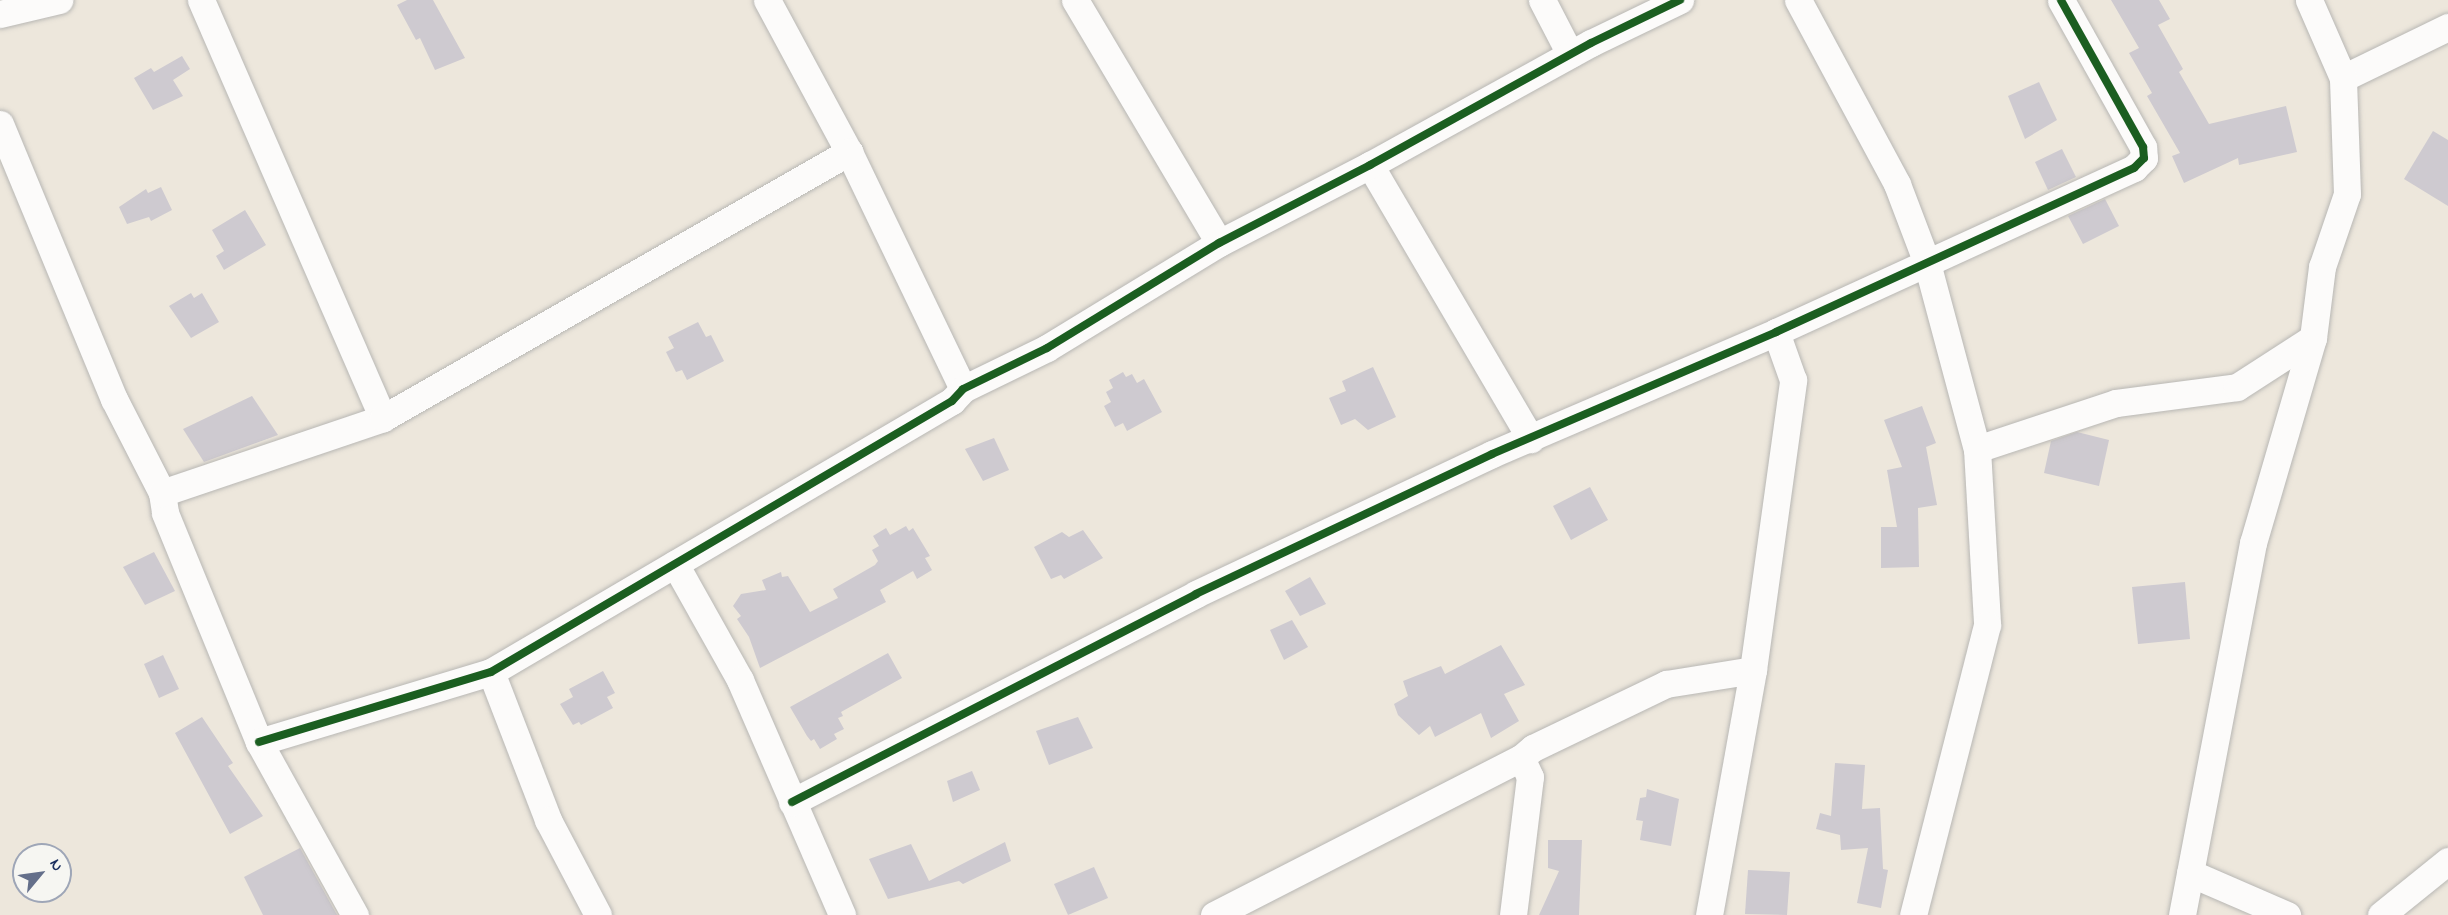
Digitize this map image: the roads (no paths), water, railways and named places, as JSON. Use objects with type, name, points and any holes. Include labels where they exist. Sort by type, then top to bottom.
[{"type":"street","points":[[0,14],[59,0]]},
{"type":"street","points":[[201,0],[383,418]]},
{"type":"street","points":[[766,0],[849,152],[963,389]]},
{"type":"street","points":[[1075,0],[1219,243]]},
{"type":"street","points":[[1542,0],[1570,54]]},
{"type":"street","points":[[259,742],[491,672],[952,401],[963,389],[1047,348],[1219,243],[1370,165],[1570,54],[1680,0]]},
{"type":"street","points":[[1798,0],[1897,184],[1927,263],[1977,450],[1987,625],[1913,915]]},
{"type":"street","points":[[792,802],[1196,594],[1531,439],[1776,332],[2134,168],[2144,158],[2143,147],[2061,0]]},
{"type":"street","points":[[2182,915],[2253,543],[2313,338],[2322,267],[2347,194],[2343,78],[2309,0]]},
{"type":"street","points":[[2343,78],[2448,27]]},
{"type":"street","points":[[0,124],[114,399],[162,494],[165,513],[259,742],[355,915]]},
{"type":"street","points":[[162,494],[383,418],[849,152]]},
{"type":"street","points":[[1370,165],[1531,439]]},
{"type":"street","points":[[1709,915],[1753,670],[1793,380],[1776,332]]},
{"type":"street","points":[[1977,450],[2116,403],[2237,387],[2313,338]]},
{"type":"street","points":[[675,564],[740,680],[842,915]]},
{"type":"street","points":[[1214,915],[1521,758],[1533,748],[1666,684],[1753,670]]},
{"type":"street","points":[[491,672],[548,820],[598,915]]},
{"type":"street","points":[[1513,915],[1530,777],[1521,758]]},
{"type":"street","points":[[2381,915],[2448,861]]},
{"type":"street","points":[[2190,873],[2287,915]]}]
